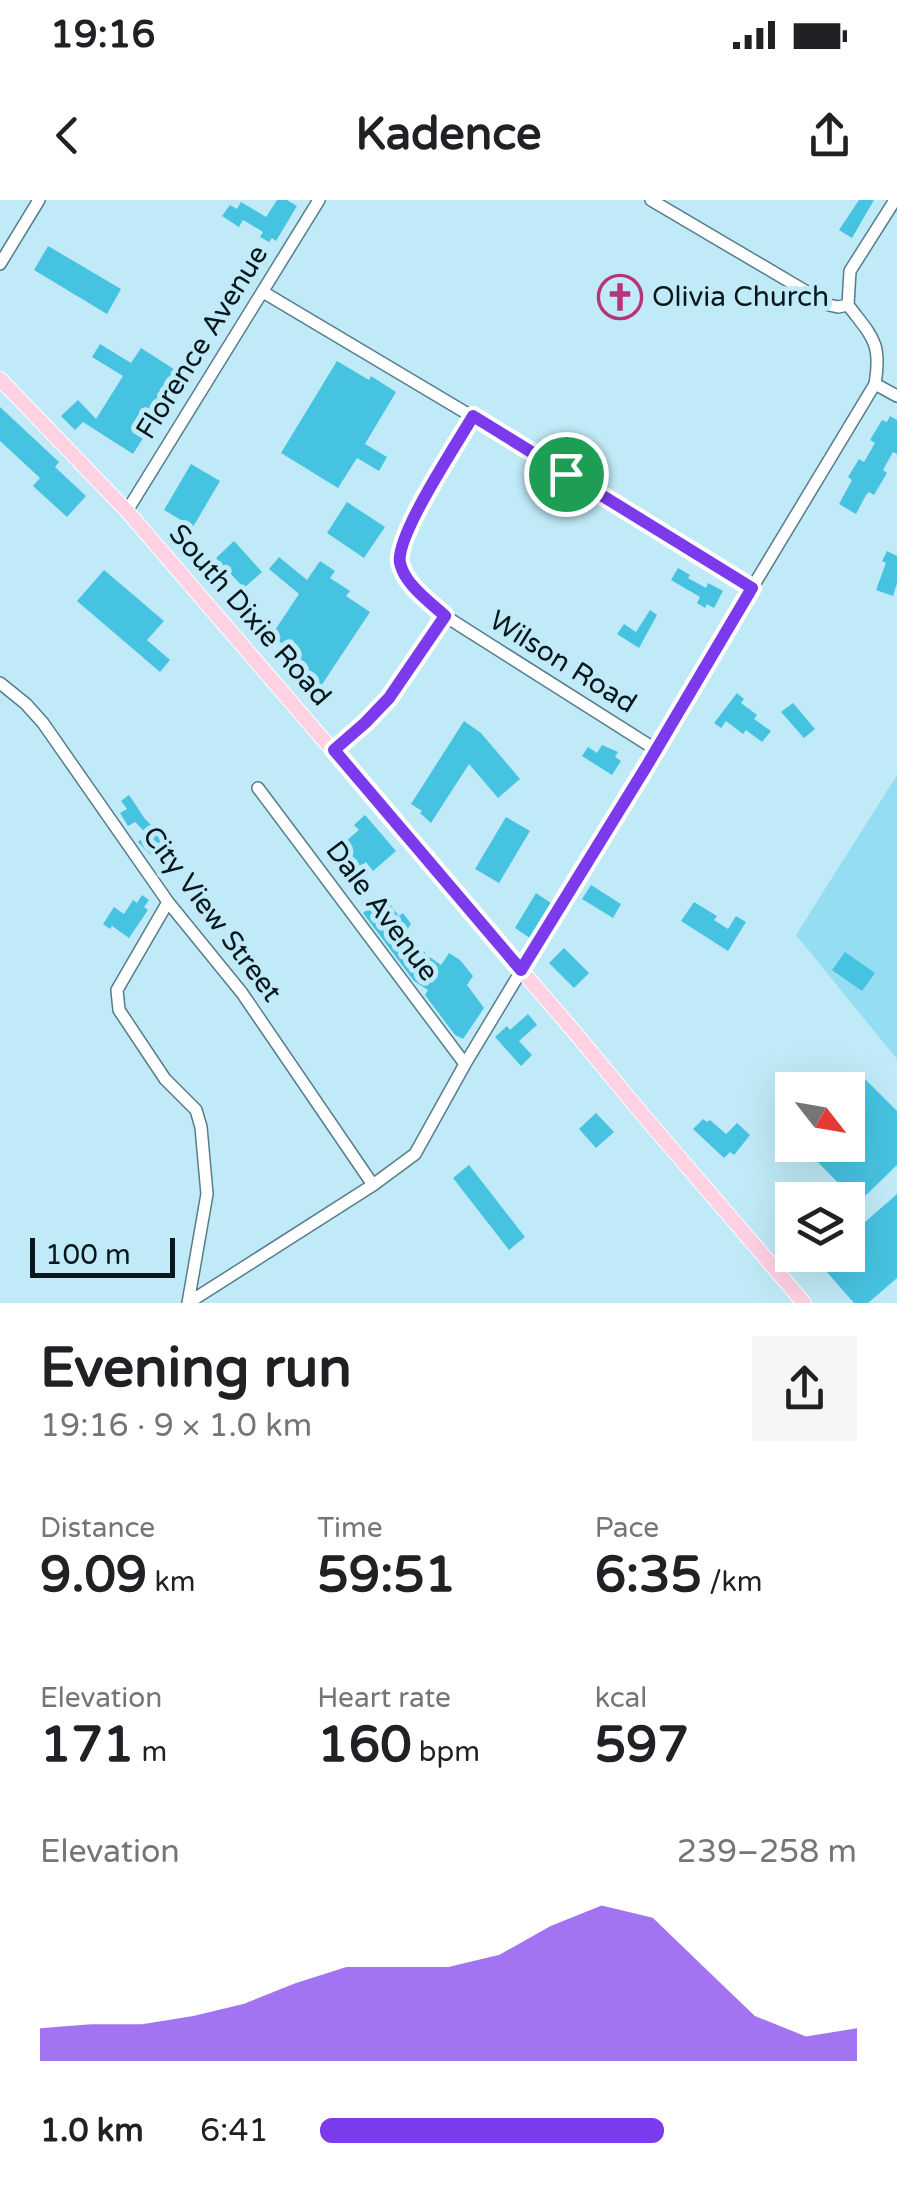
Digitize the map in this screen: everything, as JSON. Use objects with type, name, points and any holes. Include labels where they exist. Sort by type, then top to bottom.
[{"type":"main road","name":"South Dixie Road","points":[[0,379],[127,511],[804,1303]]},
{"type":"street","points":[[0,264],[39,200]]},
{"type":"street","name":"Florence Avenue","points":[[127,511],[319,200]]},
{"type":"street","points":[[651,200],[829,305],[848,305]]},
{"type":"street","points":[[188,1303],[374,1186],[416,1154],[521,970],[875,384],[878,345],[848,305],[850,271],[895,200]]},
{"type":"street","points":[[262,292],[752,588]]},
{"type":"street","points":[[875,384],[897,396]]},
{"type":"street","name":"Wilson Road","points":[[473,416],[407,530],[399,560],[405,575],[445,616],[655,749]]},
{"type":"street","points":[[334,750],[389,698],[445,616]]},
{"type":"street","name":"City View Street","points":[[0,683],[43,722],[168,902],[242,993],[374,1186]]},
{"type":"street","name":"Dale Avenue","points":[[258,788],[465,1064]]},
{"type":"street","points":[[168,902],[118,990],[119,1010],[165,1079],[196,1110],[201,1126],[207,1194],[188,1303]]},
{"type":"shaded area","points":[[897,775],[897,1059],[796,935]]},
{"type":"building","points":[[277,200],[297,206],[276,241],[260,237],[263,232],[243,220],[239,227],[222,216],[230,205],[237,209],[241,202],[266,217]]},
{"type":"building","points":[[859,200],[874,200],[852,238],[839,230]]},
{"type":"building","points":[[48,246],[121,289],[107,314],[34,270]]},
{"type":"building","points":[[100,344],[131,363],[141,348],[183,375],[133,454],[83,422],[75,430],[61,416],[78,400],[96,419],[123,376],[92,357]]},
{"type":"building","points":[[337,361],[396,392],[365,444],[387,457],[379,471],[357,458],[338,488],[281,453]]},
{"type":"building","points":[[0,407],[59,462],[55,467],[86,496],[67,517],[33,486],[40,478],[0,441]]},
{"type":"building","points":[[890,416],[897,420],[897,454],[893,452],[874,495],[866,495],[856,514],[839,504],[852,480],[848,477],[859,459],[864,462],[875,443],[870,440],[882,420],[887,422]]},
{"type":"building","points":[[191,464],[220,481],[193,527],[164,510]]},
{"type":"building","points":[[347,502],[385,527],[364,558],[327,533]]},
{"type":"building","points":[[234,541],[262,572],[244,588],[216,558]]},
{"type":"building","points":[[887,551],[897,556],[893,596],[876,590]]},
{"type":"building","points":[[279,557],[307,580],[320,561],[335,571],[330,578],[350,591],[346,596],[370,612],[321,686],[284,661],[292,650],[271,636],[299,594],[269,569]]},
{"type":"building","points":[[678,568],[706,588],[708,583],[723,591],[714,608],[697,603],[700,597],[671,580]]},
{"type":"building","points":[[104,570],[164,621],[147,640],[170,660],[160,672],[77,601]]},
{"type":"building","points":[[650,610],[657,615],[639,648],[617,634],[624,624],[636,632]]},
{"type":"building","points":[[737,693],[744,699],[741,703],[757,715],[754,719],[771,731],[762,742],[726,721],[721,728],[714,723]]},
{"type":"building","points":[[793,703],[815,729],[804,738],[781,712]]},
{"type":"building","points":[[464,721],[481,733],[520,779],[498,798],[469,764],[431,823],[411,804]]},
{"type":"building","points":[[602,745],[618,752],[615,757],[621,761],[612,775],[582,756],[588,747],[597,753]]},
{"type":"building","points":[[129,795],[145,819],[166,839],[151,855],[138,842],[147,834],[135,822],[128,826],[120,813],[127,809],[121,801]]},
{"type":"building","points":[[365,815],[396,851],[373,871],[366,862],[359,868],[340,846],[359,830],[354,825]]},
{"type":"building","points":[[506,817],[530,831],[499,883],[475,869]]},
{"type":"building","points":[[591,885],[621,904],[613,918],[582,899]]},
{"type":"building","points":[[536,893],[551,903],[530,938],[515,928]]},
{"type":"building","points":[[142,895],[149,900],[144,907],[148,910],[129,938],[103,924],[114,907],[124,914],[133,900],[137,903]]},
{"type":"building","points":[[384,896],[399,916],[403,913],[411,924],[407,930],[427,955],[441,965],[449,953],[473,976],[467,985],[484,1008],[463,1039],[455,1035],[425,995],[428,990],[414,981],[363,913]]},
{"type":"building","points":[[694,902],[717,916],[714,920],[728,929],[736,916],[746,922],[728,951],[681,921]]},
{"type":"building","points":[[564,948],[589,973],[574,988],[549,963]]},
{"type":"building","points":[[845,952],[875,973],[862,991],[832,970]]},
{"type":"building","points":[[528,1014],[537,1025],[519,1041],[532,1055],[521,1066],[495,1037]]},
{"type":"building","points":[[865,1079],[897,1111],[897,1165],[865,1196],[865,1182],[837,1182],[818,1162],[865,1162]]},
{"type":"building","points":[[596,1113],[614,1132],[596,1148],[579,1129]]},
{"type":"building","points":[[703,1119],[726,1134],[737,1123],[750,1135],[734,1155],[730,1152],[724,1158],[693,1129]]},
{"type":"building","points":[[469,1165],[525,1237],[509,1250],[453,1178]]},
{"type":"building","points":[[897,1194],[897,1278],[868,1303],[854,1303],[827,1272],[865,1272],[865,1222]]},
{"type":"place","name":"Olivia Church","points":[[620,297]]},
{"type":"route","points":[[473,416],[566,474],[752,588],[521,970],[334,750],[389,698],[445,616],[405,575],[399,560],[407,530],[473,416]]}]
